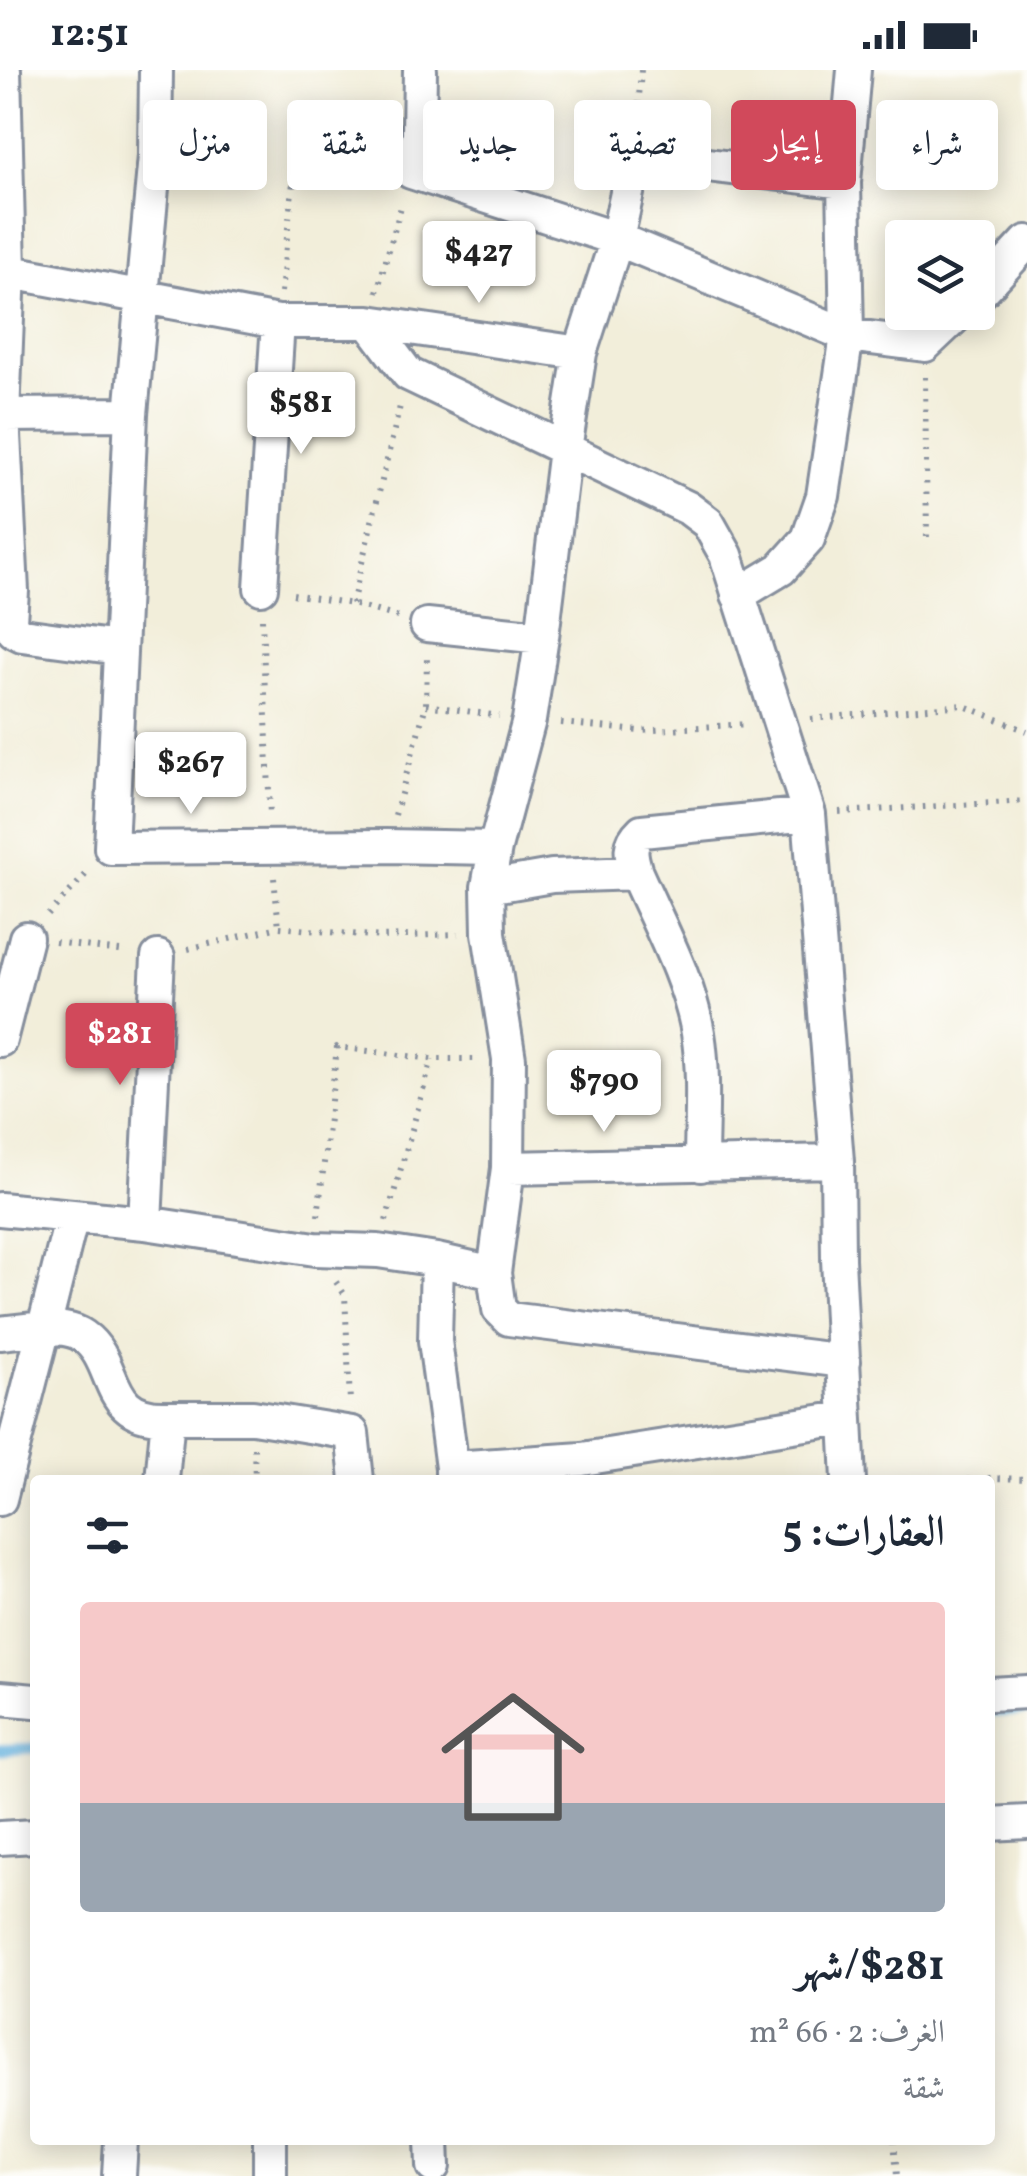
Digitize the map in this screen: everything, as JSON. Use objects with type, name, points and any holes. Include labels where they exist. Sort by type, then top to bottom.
[{"type":"street","points":[[4,70],[4,415],[10,622],[14,631],[32,637],[118,648]]},
{"type":"street","points":[[156,70],[155,156],[131,414],[111,848],[495,848]]},
{"type":"street","points":[[420,70],[420,135],[411,172],[617,238],[847,336],[924,345],[940,330]]},
{"type":"street","points":[[851,100],[854,70]]},
{"type":"street","points":[[628,190],[617,238],[580,352],[528,720],[488,888],[488,933],[509,1059],[508,1168],[494,1274],[499,1308],[509,1319],[844,1361]]},
{"type":"street","points":[[738,596],[781,568],[808,539],[824,496],[847,336],[844,190]]},
{"type":"street","points":[[995,277],[1027,242]]},
{"type":"street","points":[[4,270],[278,322],[369,322],[580,352]]},
{"type":"street","points":[[261,588],[278,322]]},
{"type":"street","points":[[369,322],[408,374],[688,508],[708,523],[726,556],[809,814],[837,1160],[849,1475]]},
{"type":"street","points":[[4,415],[131,414]]},
{"type":"street","points":[[427,625],[542,637]]},
{"type":"street","points":[[701,1165],[698,1034],[690,996],[636,873],[630,848],[642,831],[809,814]]},
{"type":"street","points":[[488,888],[552,876],[636,873]]},
{"type":"street","points":[[0,1040],[26,938]]},
{"type":"street","points":[[145,1222],[158,956]]},
{"type":"street","points":[[508,1168],[837,1160]]},
{"type":"street","points":[[0,1209],[145,1222],[315,1249],[378,1251],[494,1274]]},
{"type":"street","points":[[0,1499],[72,1216]]},
{"type":"street","points":[[438,1260],[434,1341],[452,1474],[582,1459],[844,1418]]},
{"type":"street","points":[[0,1333],[62,1328],[80,1334],[94,1346],[127,1406],[138,1414],[154,1418],[253,1417],[352,1434],[356,1475]]},
{"type":"street","points":[[162,1475],[168,1417]]},
{"type":"street","points":[[995,1694],[1027,1692]]},
{"type":"street","points":[[0,1698],[30,1701]]},
{"type":"street","points":[[995,1824],[1027,1822]]},
{"type":"street","points":[[0,1838],[30,1836]]},
{"type":"street","points":[[119,2176],[121,2145]]},
{"type":"street","points":[[270,2145],[270,2176]]},
{"type":"path","points":[[639,100],[640,70]]},
{"type":"path","points":[[278,322],[295,164],[337,152],[411,172],[369,322]]},
{"type":"path","points":[[924,345],[927,541]]},
{"type":"path","points":[[352,604],[408,374]]},
{"type":"path","points":[[279,927],[271,848],[261,588],[352,604],[427,625],[426,705],[386,846]]},
{"type":"path","points":[[426,705],[639,731],[962,705],[1027,731]]},
{"type":"path","points":[[809,814],[1027,801]]},
{"type":"path","points":[[26,938],[111,848]]},
{"type":"path","points":[[26,938],[158,956],[279,927],[381,937],[488,933]]},
{"type":"path","points":[[352,1434],[345,1295],[315,1249],[337,1047],[432,1059],[509,1059]]},
{"type":"path","points":[[378,1251],[432,1059]]},
{"type":"path","points":[[995,1478],[1027,1479]]},
{"type":"path","points":[[894,2145],[897,2176]]},
{"type":"waterway","points":[[995,1712],[1027,1710]]},
{"type":"waterway","points":[[0,1750],[30,1748]]}]
